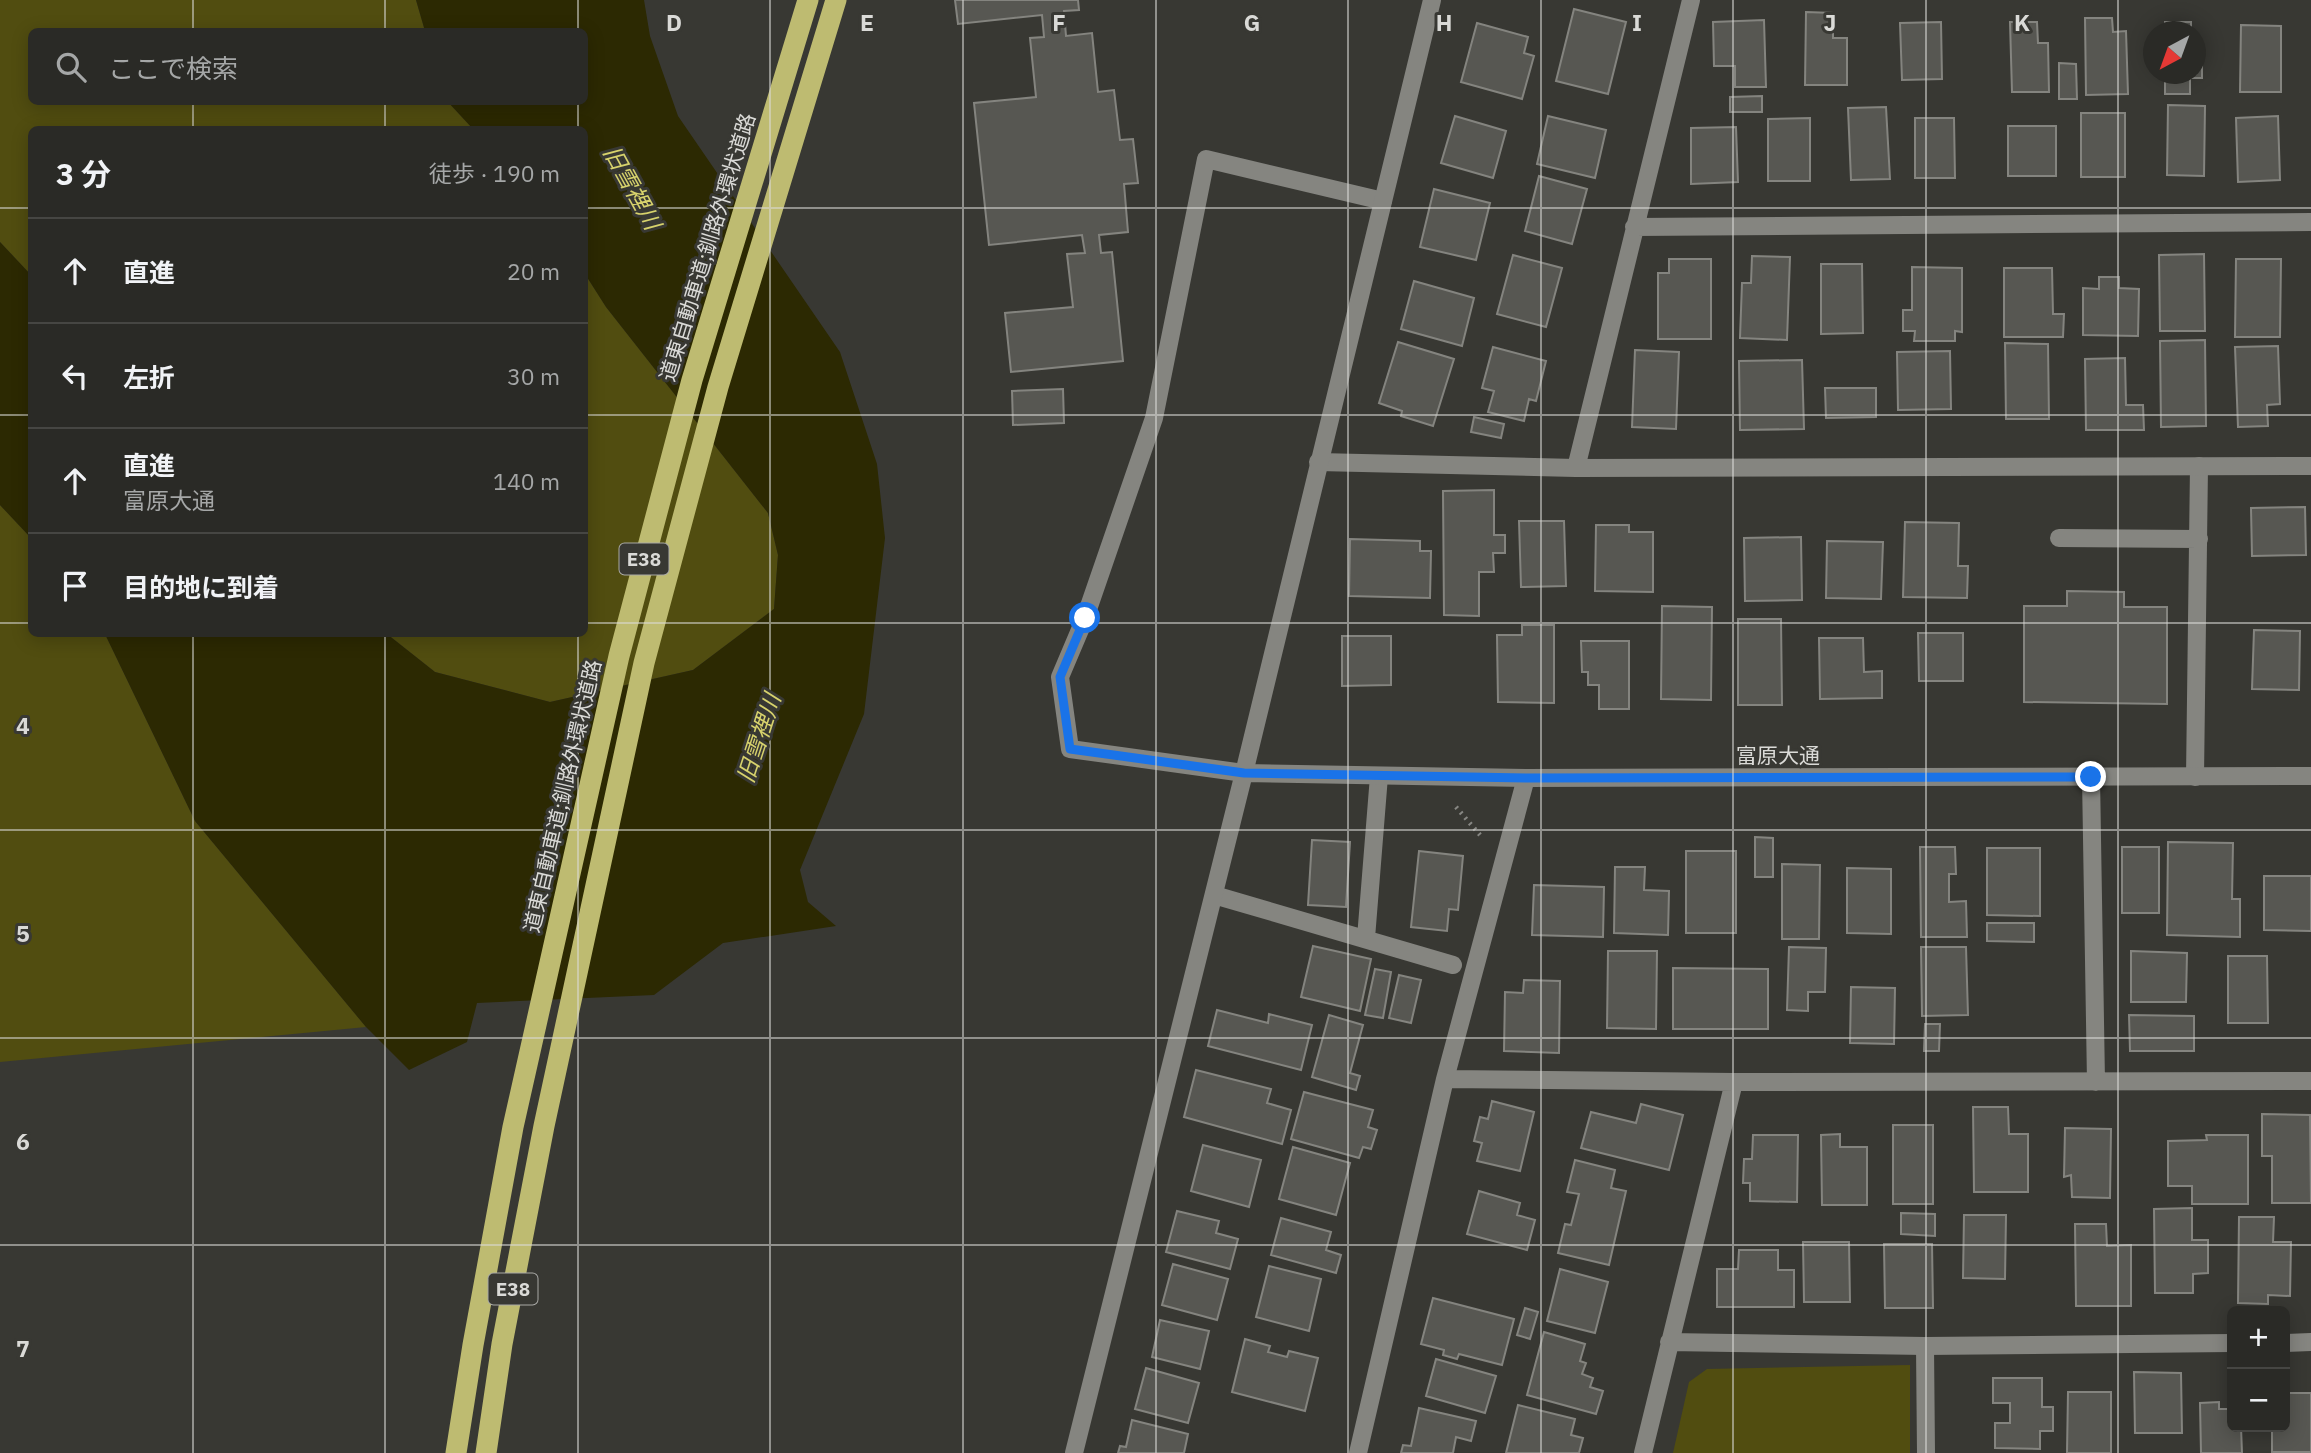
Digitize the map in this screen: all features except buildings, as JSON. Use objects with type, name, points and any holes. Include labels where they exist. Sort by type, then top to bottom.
[{"type":"highway","name":"道東自動車道;釧路外環状道路","points":[[456,1453],[513,1127],[625,630],[692,380],[808,0]]},
{"type":"highway","name":"E38","points":[[486,1453],[502,1344],[544,1126],[645,663],[718,387],[836,0]]},
{"type":"street","points":[[1074,1453],[1214,895],[1432,0]]},
{"type":"street","points":[[1576,468],[1691,0]]},
{"type":"street","name":"富原大通","points":[[1383,201],[1206,159],[1154,418],[1085,618],[1060,677],[1070,749],[1244,773],[1379,776],[2311,776]]},
{"type":"street","points":[[1634,228],[2311,222]]},
{"type":"street","points":[[1318,462],[1576,468],[2311,466]]},
{"type":"street","points":[[2195,777],[2199,466]]},
{"type":"street","points":[[2059,538],[2199,540]]},
{"type":"street","points":[[1366,938],[1379,776]]},
{"type":"street","points":[[2091,777],[2096,1082]]},
{"type":"street","points":[[1358,1453],[1445,1079],[1526,778]]},
{"type":"street","points":[[1214,895],[1453,965]]},
{"type":"street","points":[[1445,1079],[1734,1082],[2311,1081]]},
{"type":"street","points":[[1643,1453],[1734,1082]]},
{"type":"street","points":[[1670,1342],[1925,1346],[2227,1343]]},
{"type":"street","points":[[2290,1343],[2311,1342]]},
{"type":"street","points":[[1925,1346],[1926,1453]]},
{"type":"shaded area","points":[[0,0],[416,0],[424,28],[28,28],[28,105],[451,105],[470,126],[28,126],[28,272],[0,242]]},
{"type":"shaded area","points":[[588,279],[606,307],[768,513],[778,555],[774,609],[693,670],[550,702],[435,672],[391,637],[588,637]]},
{"type":"shaded area","points":[[0,505],[28,535],[28,637],[106,637],[195,821],[366,1027],[0,1062]]},
{"type":"shaded area","points":[[1910,1365],[1910,1453],[1673,1453],[1689,1382],[1707,1369]]},
{"type":"water","name":"旧雪裡川","points":[[416,0],[644,0],[650,36],[678,116],[840,352],[877,464],[885,538],[864,714],[800,870],[808,902],[836,926],[723,943],[654,995],[477,1003],[467,1042],[409,1070],[366,1027],[195,821],[106,637],[391,637],[435,672],[550,702],[693,670],[774,609],[778,555],[768,513],[606,307],[588,279],[588,126],[470,126],[451,105],[588,105],[588,28],[424,28]]},
{"type":"water","points":[[0,242],[28,272],[28,535],[0,505]]},
{"type":"route","points":[[1085,618],[1060,677],[1070,749],[1244,773],[1526,778],[2091,777]]}]
